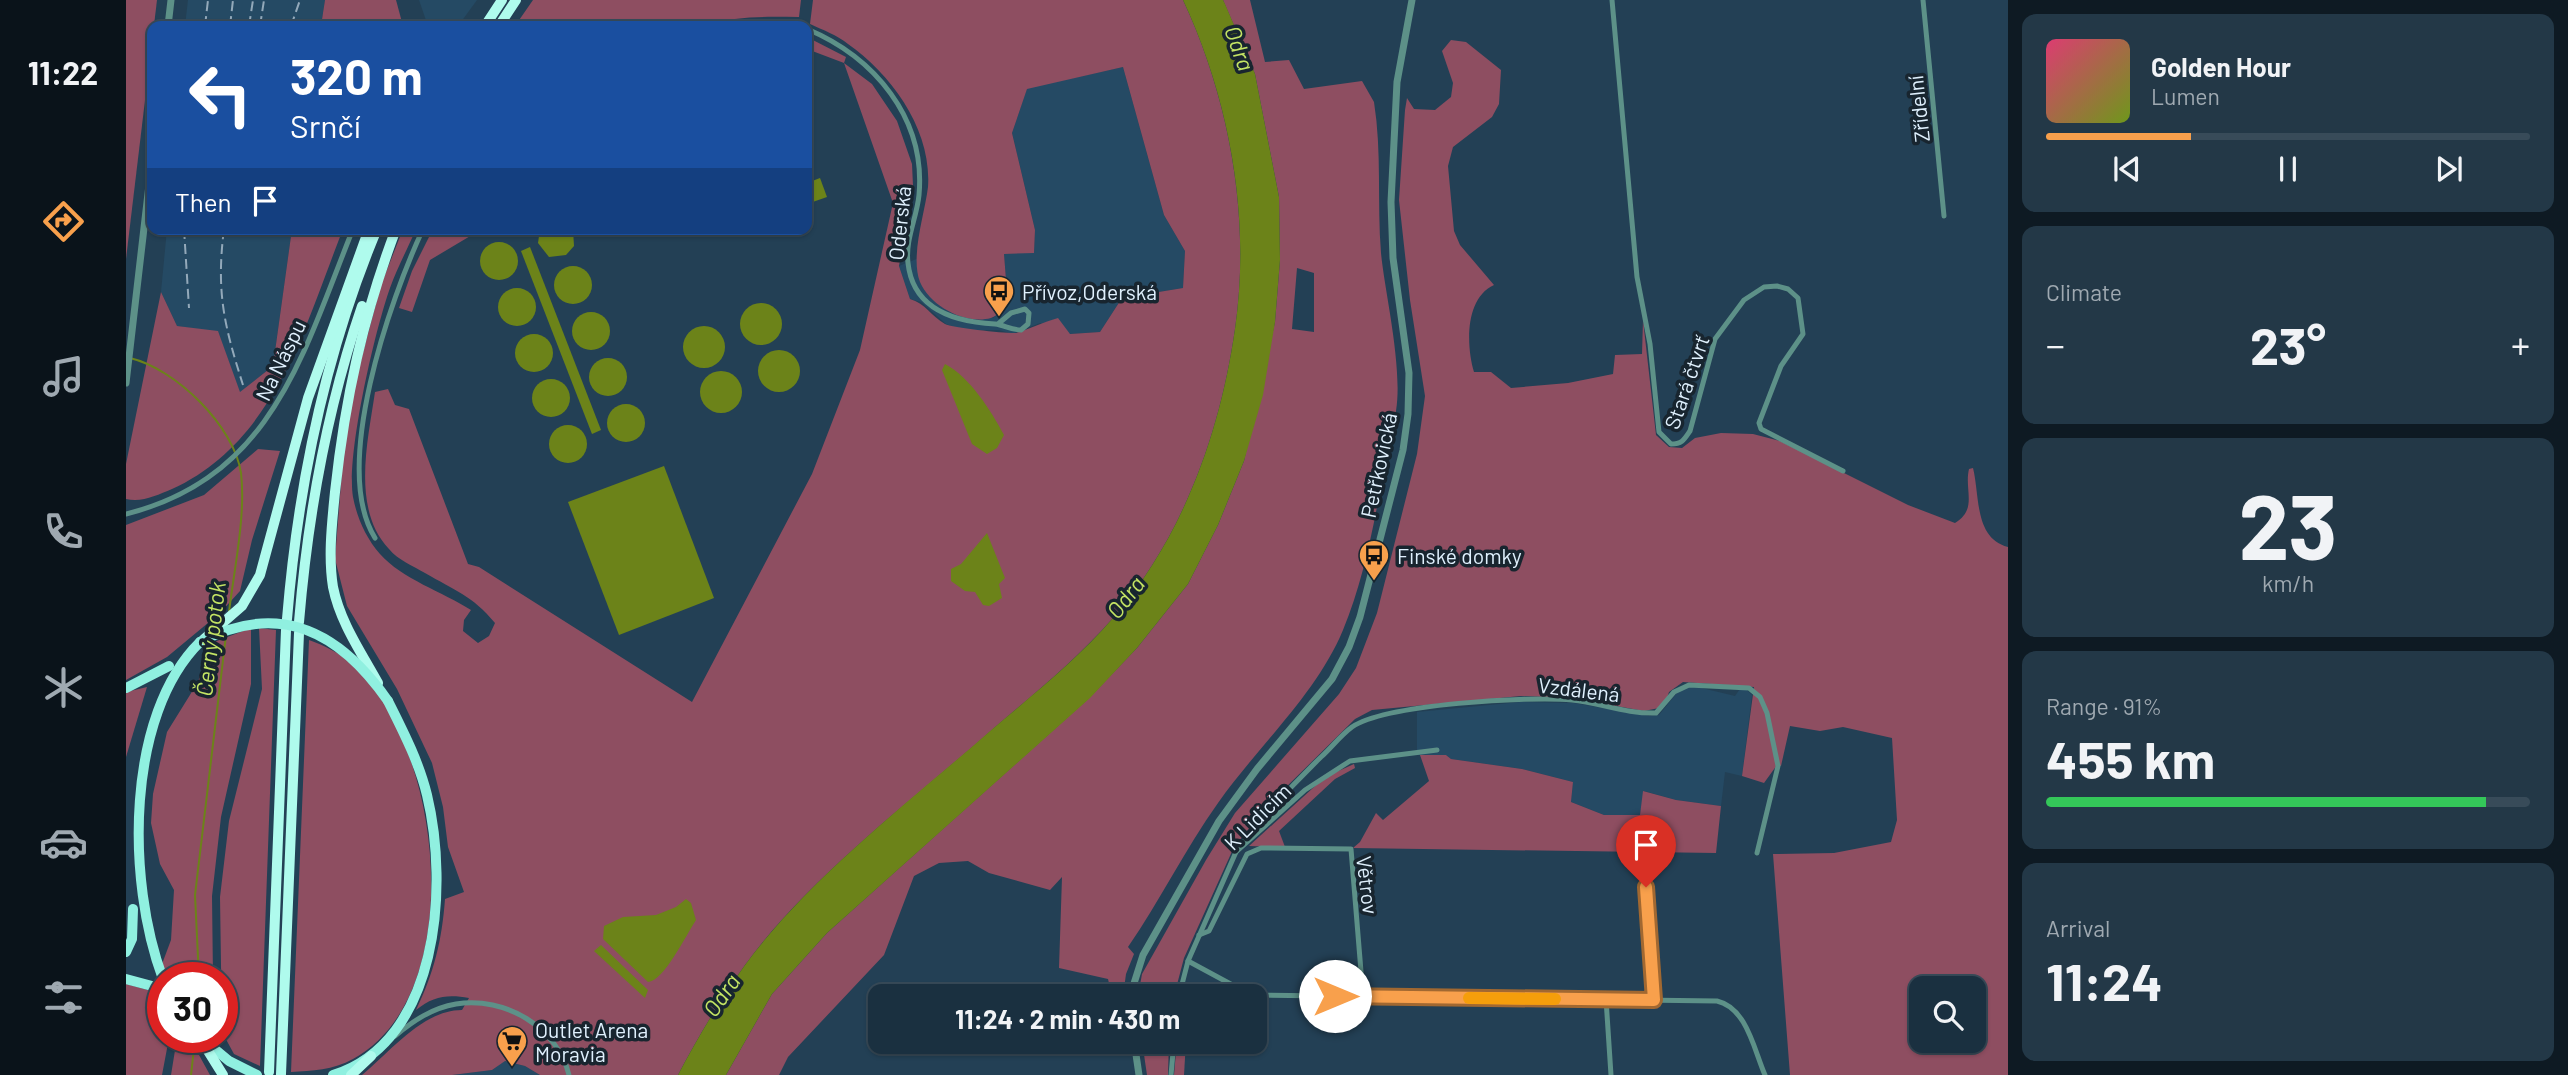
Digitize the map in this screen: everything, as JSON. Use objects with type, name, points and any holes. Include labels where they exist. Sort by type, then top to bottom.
[{"type":"highway","points":[[488,21],[502,0]]},
{"type":"highway","points":[[502,21],[516,0]]},
{"type":"highway","points":[[144,717],[159,684],[178,661],[249,596],[267,553],[316,374],[367,235]]},
{"type":"highway","points":[[269,1072],[287,624],[292,562],[309,450],[335,350],[375,235]]},
{"type":"highway","points":[[281,1074],[299,627],[304,563],[322,449],[349,344],[389,235]]},
{"type":"highway","points":[[351,1075],[384,1044],[406,1015],[420,982],[433,931],[437,878],[435,838],[426,793],[409,744],[341,614],[331,570],[332,526],[349,390],[371,297],[395,235]]},
{"type":"highway","points":[[200,642],[224,631],[250,624],[297,626],[340,647],[368,674],[387,701]]},
{"type":"highway","points":[[126,688],[141,683],[178,661]]},
{"type":"highway","points":[[126,952],[133,932],[130,879],[147,943],[155,962]]},
{"type":"highway","points":[[126,979],[147,985]]},
{"type":"highway","points":[[210,1053],[223,1075]]},
{"type":"highway","points":[[219,1053],[257,1075]]},
{"type":"highway","points":[[333,1075],[371,1056]]},
{"type":"street","points":[[169,21],[171,0]]},
{"type":"street","name":"Petřkovická","points":[[1134,984],[1143,955],[1219,821],[1252,774],[1332,679],[1349,647],[1360,617],[1399,466],[1408,414],[1409,373],[1393,258],[1391,202],[1397,82],[1412,0]]},
{"type":"street","name":"Stará čtvrť","points":[[1612,0],[1637,277],[1650,344],[1658,432],[1671,444],[1684,440],[1690,431],[1715,340],[1744,300],[1764,287],[1777,286],[1788,289],[1798,298],[1804,324],[1803,334],[1774,382],[1759,423],[1761,429],[1843,471]]},
{"type":"street","name":"Zřídelní","points":[[1923,0],[1944,216]]},
{"type":"street","name":"Oderská","points":[[812,32],[846,49],[868,66],[894,97],[907,121],[920,182],[908,260],[912,281],[920,294],[936,310],[953,319],[976,325],[998,324],[1013,330],[1024,328],[1029,321],[1029,313],[1025,309],[1014,311],[998,324]]},
{"type":"street","points":[[126,382],[147,202]]},
{"type":"street","name":"Na Náspu","points":[[126,514],[171,499],[219,470],[247,444],[285,391],[350,235]]},
{"type":"street","points":[[375,538],[364,516],[359,493],[363,434],[388,318],[421,235]]},
{"type":"street","name":"Vzdálená","points":[[1236,852],[1260,820],[1311,766],[1351,728],[1375,715],[1521,698],[1573,700],[1609,709],[1656,713],[1674,692],[1689,685],[1749,688],[1760,697],[1767,713],[1778,766],[1758,853]]},
{"type":"street","name":"K Lidicím","points":[[1181,984],[1188,961],[1236,852],[1305,790],[1350,761],[1437,750]]},
{"type":"street","name":"Větrov","points":[[1199,935],[1209,931],[1247,854],[1261,848],[1351,849],[1363,996]]},
{"type":"street","points":[[1644,862],[1654,1000]]},
{"type":"street","points":[[1188,961],[1251,995],[1713,1001],[1731,1007],[1739,1016],[1765,1075]]},
{"type":"street","points":[[1606,999],[1611,1075]]},
{"type":"street","points":[[384,1044],[428,1013],[458,1003],[482,1004],[515,1013],[539,1027],[560,1051],[569,1075]]},
{"type":"street","points":[[1136,1054],[1139,1075]]},
{"type":"street","points":[[1171,1075],[1173,1054]]},
{"type":"shaded area","points":[[126,0],[157,0],[154,21],[147,21],[147,84],[126,259]]},
{"type":"shaded area","points":[[188,0],[325,0],[322,21],[186,21]]},
{"type":"shaded area","points":[[325,0],[396,0],[402,21],[322,21]]},
{"type":"shaded area","points":[[419,0],[477,0],[462,21],[426,21]]},
{"type":"shaded area","points":[[533,0],[801,0],[799,17],[724,21],[518,21]]},
{"type":"shaded area","points":[[813,0],[1183,0],[1213,79],[1224,119],[1233,161],[1240,245],[1235,329],[1228,368],[1208,445],[1195,482],[1159,553],[1138,587],[1113,618],[1056,675],[863,841],[800,901],[745,965],[678,1075],[540,1075],[525,1066],[505,1061],[492,1070],[452,1075],[362,1075],[421,1024],[448,1012],[462,1010],[469,998],[441,997],[416,1010],[436,956],[445,899],[464,892],[448,847],[443,807],[432,763],[397,689],[347,606],[335,559],[344,446],[356,379],[381,285],[401,235],[413,235],[384,307],[363,392],[354,453],[353,497],[370,541],[389,563],[400,571],[471,610],[464,620],[463,631],[478,643],[489,636],[495,623],[479,606],[397,556],[377,533],[366,494],[366,452],[375,392],[388,389],[395,405],[409,409],[468,564],[479,567],[692,702],[812,474],[860,350],[893,203],[844,63],[872,84],[897,121],[912,164],[913,186],[899,266],[910,299],[920,303],[940,321],[959,327],[1016,333],[1058,318],[1070,334],[1100,332],[1122,298],[1183,288],[1185,251],[1164,215],[1123,67],[1027,89],[1012,133],[1035,230],[1034,253],[1004,254],[1008,305],[995,316],[970,319],[940,306],[925,291],[917,272],[917,247],[928,187],[928,166],[916,125],[894,88],[880,71],[839,38],[812,25]]},
{"type":"shaded area","points":[[1223,0],[1250,0],[1265,62],[1289,60],[1304,89],[1362,81],[1374,102],[1378,140],[1381,253],[1397,368],[1396,412],[1360,581],[1332,654],[1302,698],[1218,803],[1195,838],[1128,947],[1134,954],[1125,984],[1109,984],[1108,979],[1059,968],[1062,877],[1050,890],[989,873],[968,861],[939,863],[914,876],[884,955],[788,1057],[779,1075],[726,1075],[772,994],[827,933],[1089,698],[1137,648],[1188,584],[1218,525],[1244,461],[1275,322],[1280,260],[1279,197],[1255,74]],"holes":[[[1297,268],[1314,273],[1314,332],[1292,329]]]},
{"type":"shaded area","points":[[812,40],[846,57],[844,63],[812,51]]},
{"type":"shaded area","points":[[1451,40],[1466,42],[1501,70],[1499,104],[1492,117],[1453,147],[1448,166],[1454,231],[1460,245],[1494,285],[1484,291],[1478,300],[1470,323],[1470,349],[1474,372],[1491,372],[1511,388],[1568,383],[1613,374],[1615,355],[1642,354],[1643,320],[1656,435],[1669,447],[1682,448],[1695,438],[1721,433],[1753,434],[1780,441],[1908,505],[1955,523],[1966,512],[1969,469],[1973,468],[1984,525],[1989,535],[2008,547],[2008,1075],[1790,1075],[1773,854],[1834,853],[1891,842],[1897,820],[1892,738],[1843,727],[1820,731],[1790,726],[1781,766],[1777,765],[1764,783],[1742,776],[1754,687],[1683,682],[1669,692],[1664,707],[1644,711],[1572,698],[1521,696],[1372,710],[1355,719],[1269,804],[1234,847],[1184,958],[1177,984],[1140,984],[1142,974],[1235,813],[1339,694],[1356,668],[1377,613],[1417,454],[1425,396],[1410,300],[1399,200],[1405,110],[1407,98],[1414,109],[1435,110],[1451,97],[1453,83],[1442,51]]},
{"type":"shaded area","points":[[1123,67],[1164,215],[1185,251],[1183,288],[1122,298],[1100,332],[1070,334],[1040,323],[1012,334],[999,330],[963,330],[946,324],[921,302],[910,299],[899,266],[919,258],[920,281],[973,319],[993,318],[1008,306],[1004,254],[1034,252],[1035,230],[1012,133],[1027,88]]},
{"type":"shaded area","points":[[166,235],[291,235],[273,366],[240,393],[218,332],[177,326],[161,292]]},
{"type":"shaded area","points":[[291,235],[341,235],[315,304],[282,378],[261,412],[237,442],[207,468],[172,489],[144,499],[126,499],[126,464],[161,292],[177,326],[218,331],[240,392],[273,366]]},
{"type":"shaded area","points":[[430,235],[472,235],[430,260],[412,312],[399,308],[412,271]]},
{"type":"shaded area","points":[[258,449],[280,451],[252,540],[240,591],[220,613],[167,657],[126,680],[126,525],[204,495]]},
{"type":"shaded area","points":[[251,628],[251,684],[221,817],[212,896],[213,962],[163,962],[171,940],[174,890],[160,864],[151,823],[153,794],[167,732],[198,682],[209,644]]},
{"type":"shaded area","points":[[259,628],[276,630],[260,1066],[233,1053],[238,1053],[238,962],[221,962],[220,897],[229,821],[262,689]]},
{"type":"shaded area","points":[[309,640],[351,663],[382,700],[406,749],[423,805],[431,866],[429,926],[416,981],[391,1027],[345,1063],[322,1069],[291,1072]]},
{"type":"shaded area","points":[[1689,685],[1735,696],[1740,689],[1747,690],[1752,695],[1742,776],[1725,772],[1721,806],[1676,800],[1644,791],[1640,815],[1604,815],[1571,802],[1573,782],[1522,769],[1451,759],[1446,755],[1417,755],[1417,712],[1520,702],[1574,703],[1649,716],[1659,715],[1676,694]]},
{"type":"shaded area","points":[[147,687],[126,757],[126,692]]},
{"type":"shaded area","points":[[1420,755],[1446,755],[1451,759],[1522,769],[1573,782],[1571,802],[1604,815],[1640,815],[1643,791],[1676,800],[1721,806],[1716,853],[1353,848],[1360,842],[1376,813],[1383,820],[1429,781]]},
{"type":"shaded area","points":[[1354,764],[1355,768],[1335,779],[1279,831],[1285,847],[1249,846],[1325,777]]},
{"type":"shaded area","points":[[126,984],[147,990],[147,1053],[166,1053],[162,1075],[126,1075]]},
{"type":"shaded area","points":[[175,1053],[194,1053],[199,1055],[210,1075],[171,1075]]},
{"type":"shaded area","points":[[1144,1054],[1169,1054],[1168,1075],[1147,1075]]},
{"type":"shaded area","points":[[1176,1054],[1185,1054],[1184,1075],[1174,1075]]},
{"type":"shaded area","name":"Outlet Arena Moravia","points":[[504,1061],[525,1066],[540,1075],[452,1075],[492,1070]]},
{"type":"water","name":"Odra","points":[[1183,0],[1223,0],[1225,4],[1255,74],[1279,197],[1280,260],[1275,322],[1263,395],[1244,461],[1218,525],[1188,584],[1137,648],[1090,698],[827,933],[772,994],[726,1075],[678,1075],[701,1033],[745,965],[798,902],[861,842],[1037,691],[1113,618],[1138,587],[1159,553],[1195,482],[1219,407],[1228,368],[1235,329],[1240,245],[1233,161],[1224,119],[1213,78]]},
{"type":"water","points":[[820,178],[827,197],[812,202],[812,181]]},
{"type":"water","points":[[539,235],[573,235],[574,246],[566,255],[549,257],[538,243]]},
{"type":"water","points":[[499,242],[512,248],[518,261],[512,274],[499,280],[486,274],[480,261],[486,248]]},
{"type":"water","points":[[530,247],[601,430],[592,434],[521,251]]},
{"type":"water","points":[[573,266],[586,272],[592,285],[586,298],[573,304],[560,298],[554,285],[560,272]]},
{"type":"water","points":[[517,288],[530,294],[536,307],[530,320],[517,326],[504,320],[498,307],[504,294]]},
{"type":"water","points":[[761,303],[776,309],[782,324],[776,339],[761,345],[746,339],[740,324],[746,309]]},
{"type":"water","points":[[591,312],[604,318],[610,331],[604,344],[591,350],[578,344],[572,331],[578,318]]},
{"type":"water","points":[[704,326],[719,332],[725,347],[719,362],[704,368],[689,362],[683,347],[689,332]]},
{"type":"water","points":[[534,334],[547,340],[553,353],[547,366],[534,372],[521,366],[515,353],[521,340]]},
{"type":"water","points":[[779,350],[794,356],[800,371],[794,386],[779,392],[764,386],[758,371],[764,356]]},
{"type":"water","points":[[608,358],[621,364],[627,377],[621,390],[608,396],[595,390],[589,377],[595,364]]},
{"type":"water","points":[[945,364],[971,386],[1004,435],[997,448],[987,454],[972,444],[942,370]]},
{"type":"water","points":[[721,371],[736,377],[742,392],[736,407],[721,413],[706,407],[700,392],[706,377]]},
{"type":"water","points":[[551,379],[564,385],[570,398],[564,411],[551,417],[538,411],[532,398],[538,385]]},
{"type":"water","points":[[626,404],[639,410],[645,423],[639,436],[626,442],[613,436],[607,423],[613,410]]},
{"type":"water","points":[[568,425],[581,431],[587,444],[581,457],[568,463],[555,457],[549,444],[555,431]]},
{"type":"water","points":[[664,466],[714,598],[619,635],[568,502]]},
{"type":"water","points":[[987,533],[1005,578],[999,584],[1002,598],[989,606],[983,605],[975,592],[965,591],[951,581],[951,569],[961,564]]},
{"type":"water","points":[[686,899],[691,903],[696,920],[668,966],[654,980],[648,982],[603,939],[604,926],[623,917],[656,915],[676,907]]},
{"type":"water","points":[[601,945],[648,990],[645,998],[594,951]]},
{"type":"waterway","name":"Černý potok","points":[[130,358],[166,374],[200,402],[215,419],[236,455],[241,473],[242,507],[229,612]]},
{"type":"waterway","name":"Černý potok","points":[[198,962],[195,895],[226,635]]},
{"type":"waterway","name":"Černý potok","points":[[191,1075],[193,1053]]},
{"type":"railway","points":[[206,21],[208,0]]},
{"type":"railway","points":[[231,21],[233,0]]},
{"type":"railway","points":[[250,21],[253,0]]},
{"type":"railway","points":[[261,21],[264,0]]},
{"type":"railway","points":[[293,21],[300,0]]},
{"type":"railway","points":[[184,235],[189,308]]},
{"type":"railway","points":[[223,235],[221,272],[223,308],[243,385]]},
{"type":"slow traffic","points":[[1469,998],[1555,999]]},
{"type":"place","name":"Přívoz,Oderská","points":[[999,318]]},
{"type":"place","name":"Finské domky","points":[[1374,582]]},
{"type":"place","name":"Outlet Arena Moravia","points":[[512,1068]]},
{"type":"route","points":[[1335,996],[1654,1000],[1646,887]]}]
